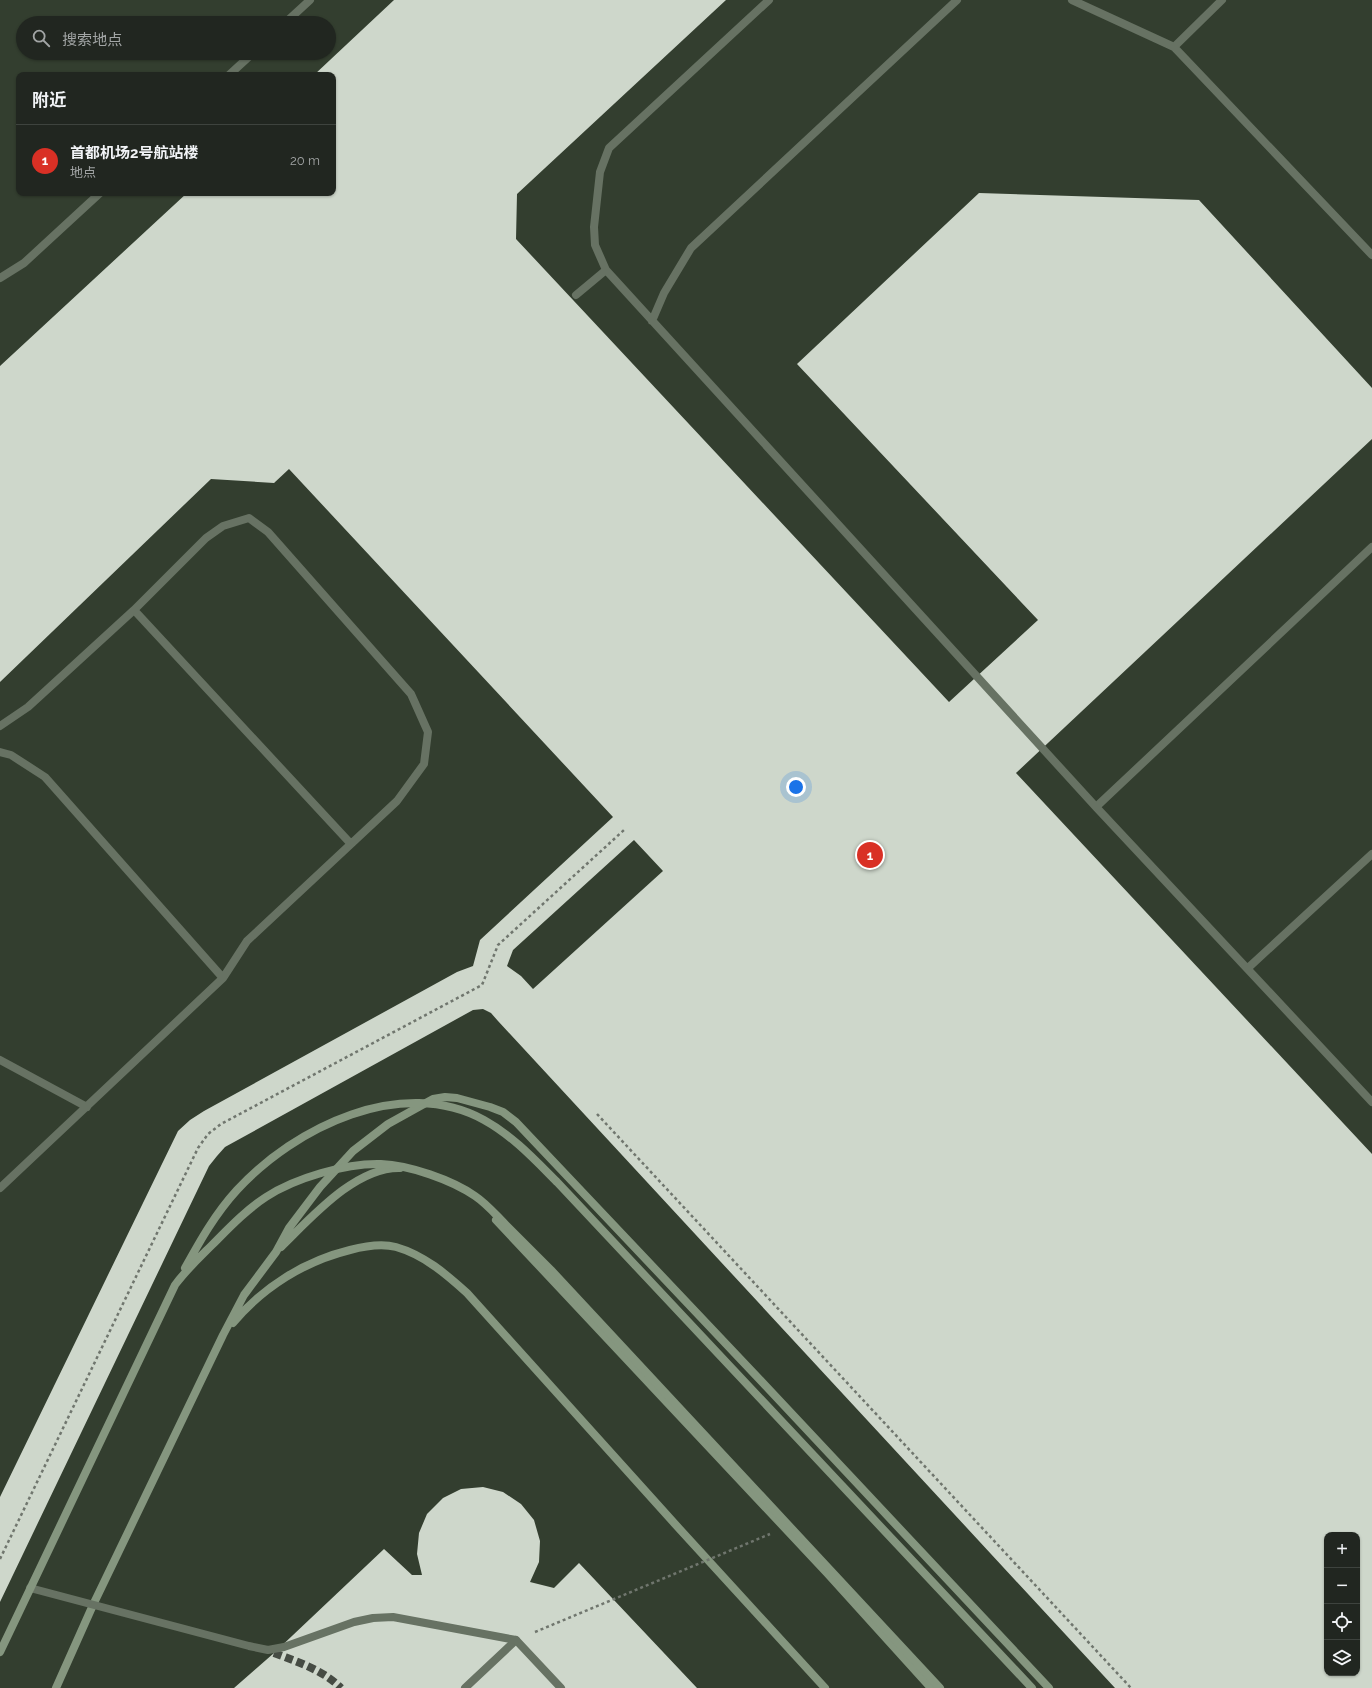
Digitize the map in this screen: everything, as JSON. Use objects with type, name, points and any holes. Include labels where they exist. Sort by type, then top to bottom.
[{"type":"street","points":[[56,1688],[93,1605],[223,1335],[250,1286],[276,1252],[289,1228],[320,1187],[353,1151],[388,1124],[433,1099],[445,1097],[458,1098],[490,1107],[503,1112],[516,1122],[1048,1688]]},
{"type":"street","points":[[0,1652],[175,1285],[207,1230],[237,1190],[274,1157],[313,1132],[364,1110],[398,1103],[434,1104],[463,1111],[484,1120],[513,1140],[558,1183],[1032,1688]]},
{"type":"street","points":[[175,1285],[184,1273],[248,1210],[265,1197],[298,1180],[354,1166],[381,1164],[403,1167],[436,1178],[475,1196],[490,1208],[551,1270],[940,1688]]},
{"type":"street","points":[[276,1252],[340,1193],[358,1180],[382,1170],[397,1168],[418,1169],[444,1176],[455,1182],[493,1216],[832,1579],[931,1688]]},
{"type":"street","points":[[223,1335],[239,1316],[268,1289],[302,1267],[327,1256],[356,1248],[384,1245],[395,1247],[411,1253],[429,1262],[453,1280],[467,1293],[825,1688]]},
{"type":"street","points":[[93,1605],[274,1653]]},
{"type":"lane","points":[[293,16],[310,0]]},
{"type":"lane","points":[[769,0],[609,148],[600,172],[594,227],[595,245],[606,270],[1096,807],[1372,1102]]},
{"type":"lane","points":[[652,321],[664,294],[691,248],[956,0]]},
{"type":"lane","points":[[1072,0],[1174,47],[1372,255]]},
{"type":"lane","points":[[1174,47],[1222,0]]},
{"type":"lane","points":[[232,72],[245,60]]},
{"type":"lane","points":[[0,278],[24,263],[97,196]]},
{"type":"lane","points":[[576,295],[606,270]]},
{"type":"lane","points":[[0,726],[28,707],[134,610],[206,538],[223,526],[249,518],[268,532],[412,694],[428,732],[424,764],[397,802],[247,941],[223,978],[0,1188]]},
{"type":"lane","points":[[1096,807],[1372,547]]},
{"type":"lane","points":[[134,610],[351,844]]},
{"type":"lane","points":[[0,752],[11,754],[45,777],[223,978]]},
{"type":"lane","points":[[1248,968],[1372,854]]},
{"type":"lane","points":[[0,1060],[87,1107]]},
{"type":"lane","points":[[30,1588],[268,1650],[292,1645],[354,1622],[373,1618],[393,1617],[516,1640],[561,1688]]},
{"type":"lane","points":[[465,1688],[516,1640]]},
{"type":"path","points":[[597,1114],[1131,1688]]},
{"type":"path","points":[[516,1640],[789,1526]]},
{"type":"shaded area","points":[[0,0],[1372,0],[1372,1688],[0,1688]]},
{"type":"building","points":[[394,0],[726,0],[517,194],[516,239],[949,702],[1038,620],[797,364],[979,193],[1199,200],[1372,388],[1372,439],[1016,773],[1372,1154],[1372,1688],[1115,1688],[491,1013],[483,1009],[473,1010],[225,1147],[217,1156],[209,1166],[0,1602],[0,1497],[178,1131],[190,1120],[204,1111],[457,972],[473,966],[480,940],[613,817],[289,469],[274,483],[211,479],[0,682],[0,366],[184,196],[336,196],[336,72],[317,72],[330,60],[336,60],[336,54]],"holes":[[[634,840],[663,871],[533,989],[521,976],[507,966],[513,950]]]},
{"type":"building","points":[[483,1487],[503,1492],[521,1504],[534,1520],[540,1541],[539,1562],[530,1582],[554,1588],[579,1563],[697,1688],[234,1688],[274,1653],[384,1549],[412,1575],[422,1575],[417,1554],[419,1533],[427,1514],[443,1498],[461,1489]]},
{"type":"tunnel","points":[[274,1653],[318,1671],[341,1688]]},
{"type":"place","name":"首都机场2号航站楼","points":[[870,855]]}]
